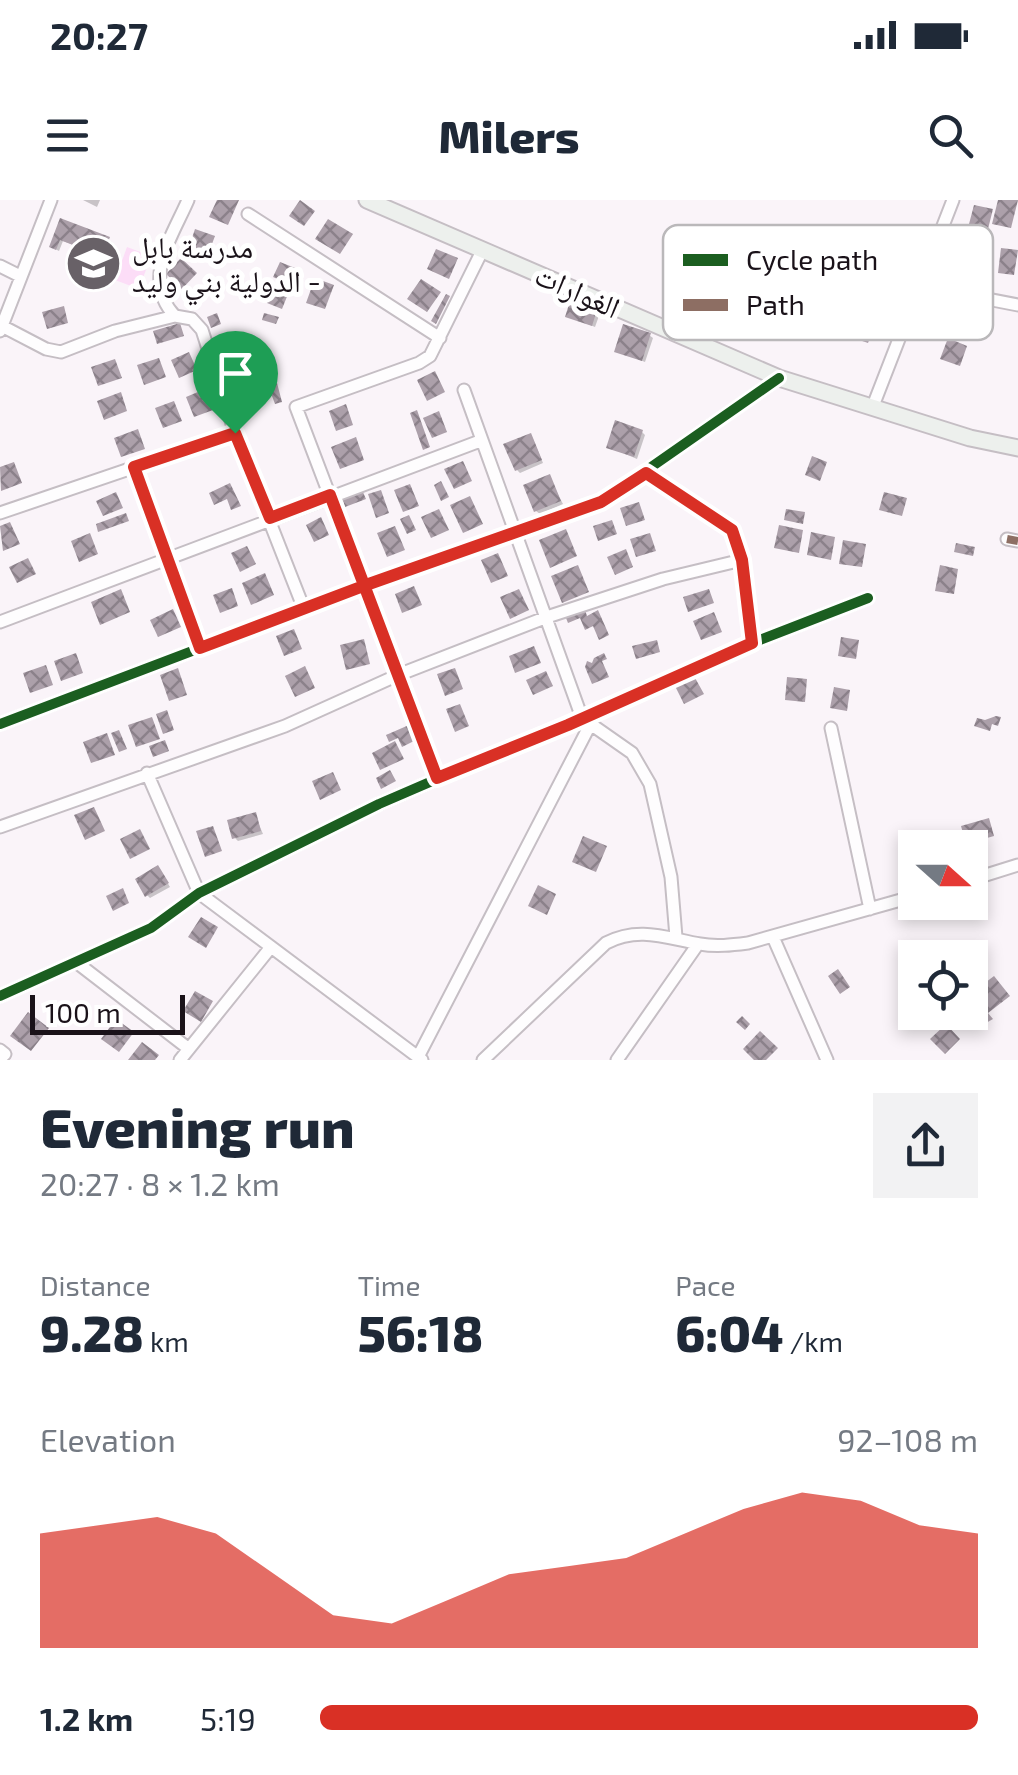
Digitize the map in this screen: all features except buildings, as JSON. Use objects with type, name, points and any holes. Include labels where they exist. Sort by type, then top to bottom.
[{"type":"street","points":[[51,200],[1,328],[46,349],[62,352],[174,316],[192,319],[202,330],[235,433],[304,609]]},
{"type":"street","points":[[174,316],[164,306],[159,271],[188,200]]},
{"type":"street","name":"الغوارات","points":[[367,200],[663,327]]},
{"type":"street","points":[[943,225],[953,200]]},
{"type":"street","points":[[248,214],[440,338]]},
{"type":"street","points":[[437,778],[296,406],[430,356],[483,249]]},
{"type":"street","points":[[0,266],[20,276]]},
{"type":"street","points":[[993,300],[1018,305]]},
{"type":"street","name":"الغوارات","points":[[692,340],[779,378],[970,438],[1018,448]]},
{"type":"street","points":[[873,406],[899,340]]},
{"type":"street","points":[[0,724],[366,585],[601,502],[779,378]]},
{"type":"street","points":[[464,390],[587,721],[632,753],[650,784],[672,877],[676,938]]},
{"type":"street","points":[[0,513],[235,433]]},
{"type":"street","points":[[0,622],[480,440]]},
{"type":"street","points":[[134,467],[200,648]]},
{"type":"street","points":[[646,473],[724,522],[738,542],[752,643]]},
{"type":"street","points":[[0,827],[285,726],[398,675],[546,616],[662,579],[742,560]]},
{"type":"street","points":[[0,996],[151,928],[199,892],[437,778],[587,721],[752,643],[868,598]]},
{"type":"street","points":[[147,773],[199,892],[420,1059],[587,721]]},
{"type":"street","points":[[832,728],[870,909]]},
{"type":"street","points":[[988,874],[1018,865]]},
{"type":"street","points":[[482,1060],[606,944],[624,934],[724,946],[773,937],[898,901]]},
{"type":"street","points":[[773,937],[827,1060]]},
{"type":"street","points":[[616,1060],[698,944]]},
{"type":"street","points":[[180,1060],[271,946]]},
{"type":"street","points":[[76,962],[189,1049]]},
{"type":"shaded area","points":[[127,247],[151,256],[139,289],[115,280]]},
{"type":"marked path","points":[[1007,539],[1018,541]]},
{"type":"cycle path","points":[[0,724],[366,585],[601,502],[779,378]]},
{"type":"cycle path","points":[[0,996],[151,928],[199,893],[379,804],[752,643],[868,598]]},
{"type":"place","name":"مدرسة بابل الدولية بني وليد -","points":[[93,263]]},
{"type":"route","points":[[235,433],[134,467],[200,648],[366,585],[514,531],[573,513],[601,502],[646,473],[732,530],[742,560],[752,643],[437,778],[366,585],[330,495],[270,518],[235,433]]}]
